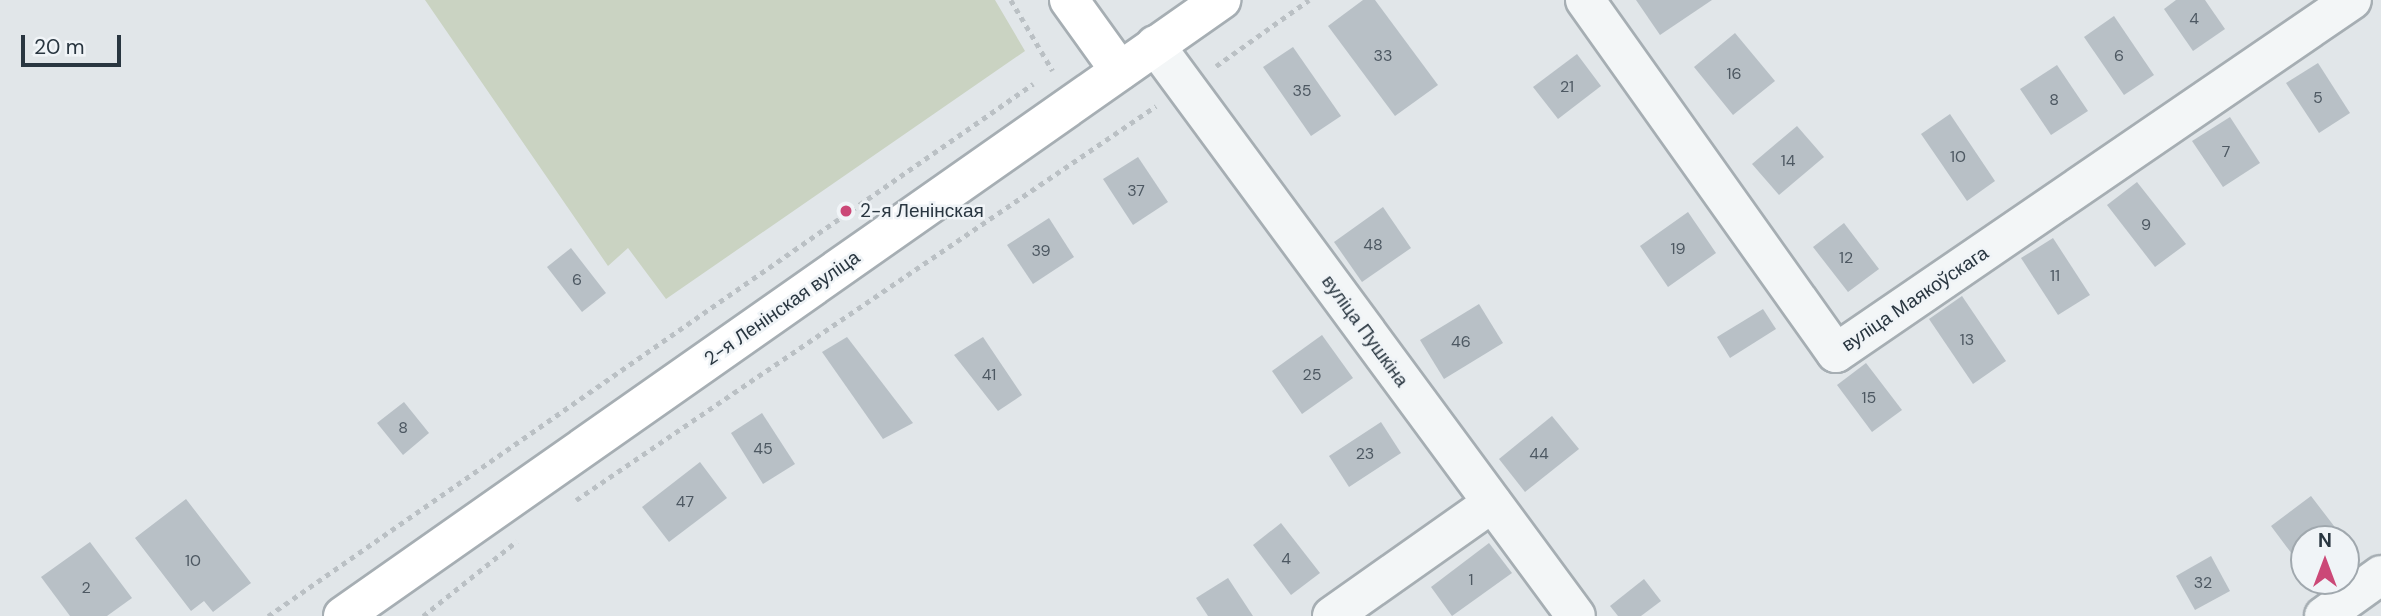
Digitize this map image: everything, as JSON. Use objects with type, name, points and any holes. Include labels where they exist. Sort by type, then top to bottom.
[{"type":"main road","points":[[1069,0],[1109,56]]},
{"type":"main road","name":"2-я Ленінская вуліца","points":[[343,616],[1109,56],[1155,45],[1222,0]]},
{"type":"street","name":"вуліца Маякоўскага","points":[[1585,0],[1836,353],[2352,0]]},
{"type":"street","name":"вуліца Пушкіна","points":[[1155,45],[1576,616]]},
{"type":"street","points":[[1332,616],[1492,503]]},
{"type":"street","points":[[2324,616],[2381,575]]},
{"type":"path","points":[[1011,0],[1053,71]]},
{"type":"path","points":[[573,502],[907,278],[1103,139],[1186,87],[1310,0]]},
{"type":"path","points":[[268,616],[1053,71],[1109,56]]},
{"type":"path","points":[[423,616],[522,537]]},
{"type":"green space","points":[[425,0],[995,0],[1025,51],[666,299],[628,248],[608,266]]},
{"type":"building","points":[[1363,0],[1375,0],[1438,85],[1395,116],[1328,26]]},
{"type":"building","points":[[1636,0],[1712,0],[1660,35]]},
{"type":"building","points":[[2176,0],[2205,0],[2225,29],[2193,51],[2164,9]]},
{"type":"building","points":[[2114,16],[2154,75],[2124,95],[2084,37]]},
{"type":"building","points":[[1735,33],[1775,81],[1733,115],[1694,67]]},
{"type":"building","points":[[1293,47],[1341,116],[1311,136],[1263,67]]},
{"type":"building","points":[[1577,54],[1601,86],[1558,119],[1533,87]]},
{"type":"building","points":[[2318,63],[2350,113],[2319,133],[2286,83]]},
{"type":"building","points":[[2057,65],[2088,111],[2051,135],[2020,89]]},
{"type":"building","points":[[1950,114],[1995,181],[1967,201],[1921,134]]},
{"type":"building","points":[[2230,117],[2260,163],[2223,187],[2192,141]]},
{"type":"building","points":[[1797,126],[1824,157],[1779,195],[1752,164]]},
{"type":"building","points":[[1138,157],[1168,202],[1133,225],[1103,179]]},
{"type":"building","points":[[2137,182],[2186,244],[2155,267],[2107,205]]},
{"type":"building","points":[[1383,207],[1411,248],[1362,282],[1334,242]]},
{"type":"building","points":[[1688,212],[1716,253],[1668,287],[1640,246]]},
{"type":"building","points":[[1049,218],[1074,257],[1033,284],[1007,245]]},
{"type":"building","points":[[1844,223],[1879,269],[1848,292],[1813,247]]},
{"type":"building","points":[[2053,238],[2090,295],[2058,315],[2021,258]]},
{"type":"building","points":[[571,248],[606,293],[582,312],[547,267]]},
{"type":"building","points":[[1962,296],[2006,361],[1973,384],[1929,319]]},
{"type":"building","points":[[1479,304],[1503,343],[1444,379],[1420,340]]},
{"type":"building","points":[[1763,309],[1776,329],[1730,358],[1717,337]]},
{"type":"building","points":[[1322,335],[1353,378],[1302,414],[1272,371]]},
{"type":"building","points":[[847,337],[913,423],[883,439],[822,352]]},
{"type":"building","points":[[983,337],[1022,395],[998,411],[954,355]]},
{"type":"building","points":[[1866,363],[1902,410],[1872,432],[1837,385]]},
{"type":"building","points":[[404,402],[429,433],[403,455],[377,423]]},
{"type":"building","points":[[762,413],[795,464],[763,484],[731,433]]},
{"type":"building","points":[[1552,416],[1579,449],[1525,492],[1499,459]]},
{"type":"building","points":[[1381,422],[1401,453],[1349,487],[1329,456]]},
{"type":"building","points":[[700,462],[727,498],[669,542],[642,507]]},
{"type":"building","points":[[2311,496],[2333,525],[2290,525],[2290,551],[2271,526]]},
{"type":"building","points":[[186,499],[251,583],[213,612],[204,601],[191,611],[135,538]]},
{"type":"building","points":[[1281,523],[1320,573],[1291,595],[1253,545]]},
{"type":"building","points":[[90,542],[132,598],[107,616],[70,616],[41,577]]},
{"type":"building","points":[[1489,543],[1512,573],[1452,616],[1431,587]]},
{"type":"building","points":[[2211,556],[2230,591],[2195,610],[2176,576]]},
{"type":"building","points":[[1228,578],[1253,616],[1208,616],[1196,598]]},
{"type":"building","points":[[1644,579],[1661,601],[1641,616],[1618,616],[1610,606]]},
{"type":"place","name":"2-я Ленінская","points":[[846,211]]}]
